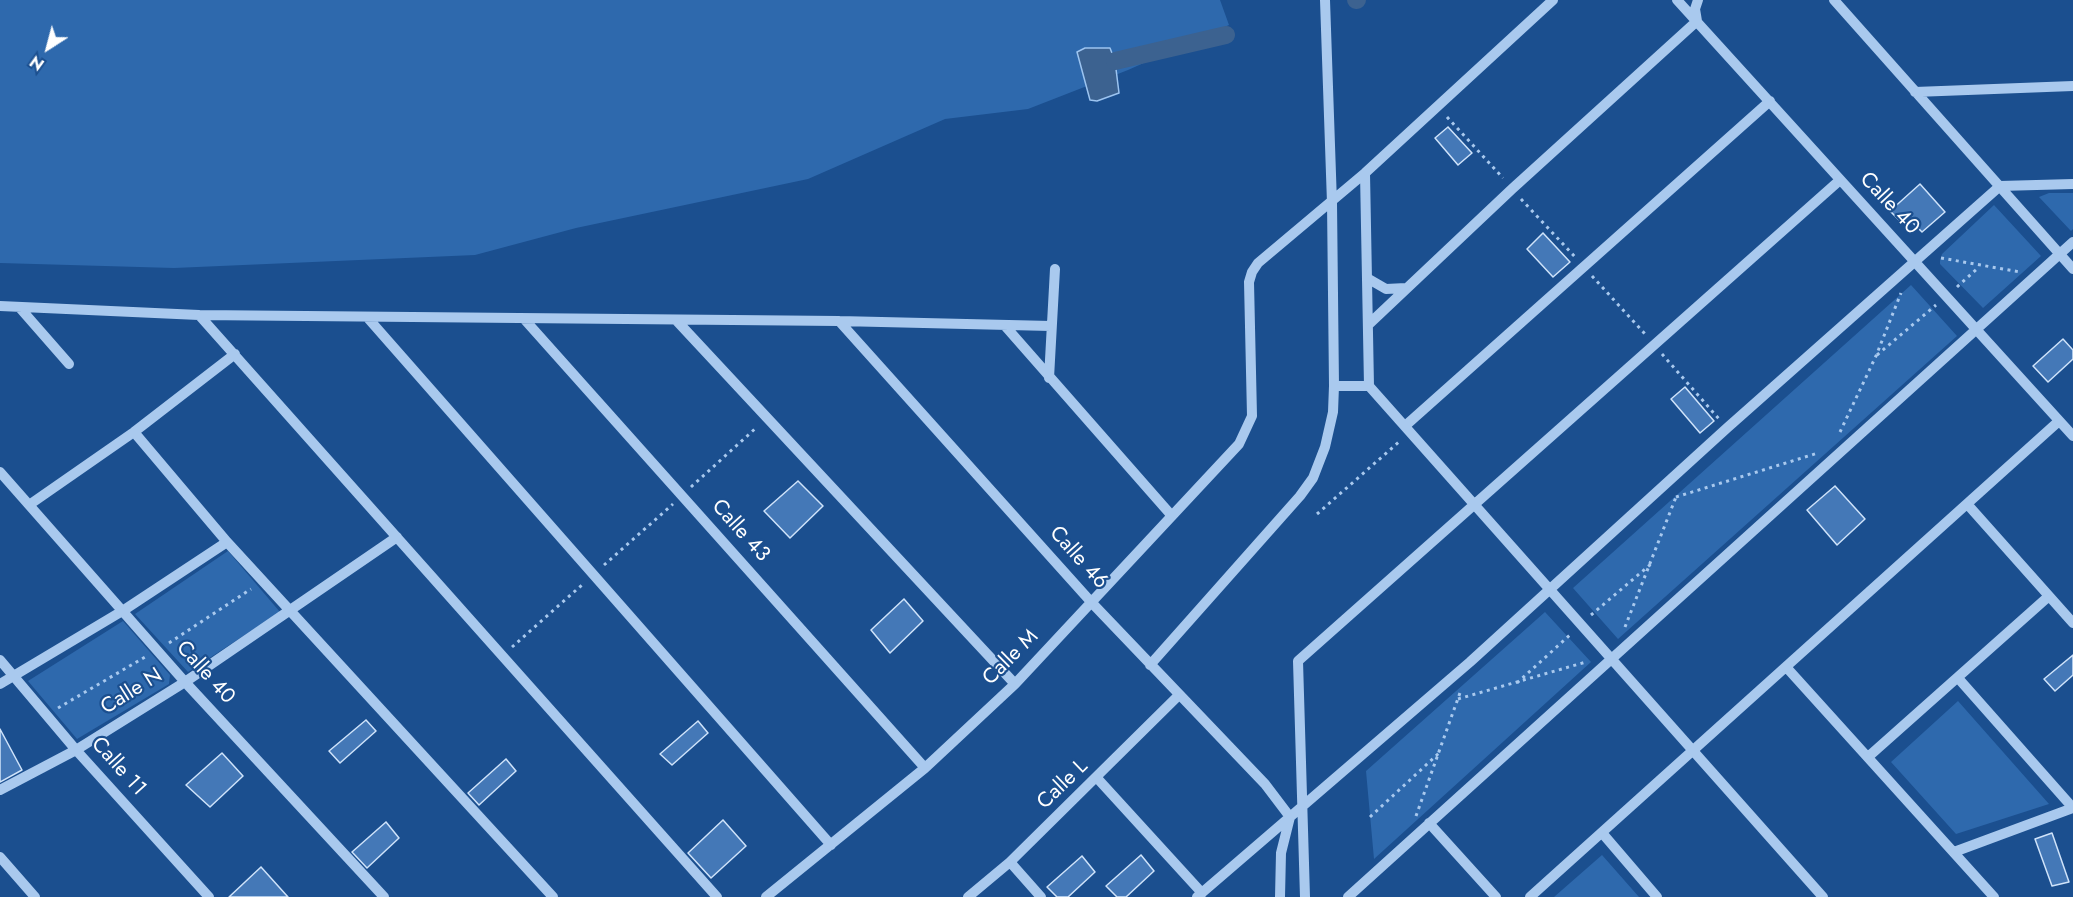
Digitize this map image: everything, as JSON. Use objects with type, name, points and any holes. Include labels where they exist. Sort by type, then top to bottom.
[{"type":"street","points":[[1150,665],[1255,548],[1313,478],[1333,412],[1332,203],[1325,0]]},
{"type":"street","points":[[1332,203],[1553,0]]},
{"type":"street","name":"Calle 40","points":[[1677,0],[1840,180],[1916,260],[2073,436]]},
{"type":"street","points":[[1368,325],[1512,189],[1697,21],[1695,9],[1698,0]]},
{"type":"street","points":[[1834,0],[2073,269]]},
{"type":"street","points":[[1915,92],[2073,86]]},
{"type":"street","points":[[1408,429],[1583,266],[1770,101]]},
{"type":"street","points":[[1365,173],[1369,386],[1823,897]]},
{"type":"street","points":[[1305,897],[1298,661],[1474,506],[1653,343],[1840,180]]},
{"type":"street","points":[[1097,778],[1199,895],[1470,662],[2000,186],[2073,184]]},
{"type":"street","name":"Calle M","points":[[766,897],[925,768],[1015,684],[1239,444],[1252,416],[1249,282],[1252,272],[1258,263],[1332,203]]},
{"type":"street","points":[[1348,897],[2073,242]]},
{"type":"street","points":[[1049,378],[1055,269]]},
{"type":"street","points":[[1367,279],[1386,289],[1407,288]]},
{"type":"street","points":[[0,306],[199,315],[525,320],[839,321],[1006,327],[1051,326]]},
{"type":"street","points":[[20,308],[69,364]]},
{"type":"street","points":[[199,315],[717,897]]},
{"type":"street","points":[[367,318],[831,845]]},
{"type":"street","name":"Calle 43","points":[[525,320],[925,768]]},
{"type":"street","points":[[676,320],[1015,684]]},
{"type":"street","name":"Calle 46","points":[[839,321],[1092,603],[1265,783],[1290,817]]},
{"type":"street","points":[[1006,327],[1172,516]]},
{"type":"street","points":[[29,505],[134,432],[234,354]]},
{"type":"street","points":[[1334,386],[1369,386]]},
{"type":"street","points":[[1530,897],[1603,834],[2059,421]]},
{"type":"street","points":[[134,432],[227,542],[553,897]]},
{"type":"street","name":"Calle 40","points":[[0,472],[124,610],[185,682],[384,897]]},
{"type":"street","points":[[1968,505],[2073,623]]},
{"type":"street","name":"Calle N","points":[[0,790],[76,750],[185,682],[397,537]]},
{"type":"street","points":[[0,684],[124,610],[227,542]]},
{"type":"street","points":[[1868,757],[2049,596]]},
{"type":"street","name":"Calle 11","points":[[0,660],[76,750],[209,897]]},
{"type":"street","points":[[1787,668],[1994,897]]},
{"type":"street","points":[[1954,852],[2073,808],[1958,678]]},
{"type":"street","name":"Calle L","points":[[968,897],[1010,862],[1179,695]]},
{"type":"street","points":[[1280,897],[1281,853],[1290,817]]},
{"type":"street","points":[[1429,823],[1496,897]]},
{"type":"street","points":[[1603,834],[1657,897]]},
{"type":"street","points":[[0,857],[35,897]]},
{"type":"street","points":[[1010,862],[1041,897]]},
{"type":"path","points":[[1437,106],[1645,334]]},
{"type":"path","points":[[1936,257],[1979,267],[2025,273]]},
{"type":"path","points":[[1876,356],[1979,267]]},
{"type":"path","points":[[1839,435],[1876,356],[1901,292]]},
{"type":"path","points":[[1661,352],[1719,419]]},
{"type":"path","points":[[502,656],[767,418]]},
{"type":"path","points":[[1317,514],[1408,429]]},
{"type":"path","points":[[1676,497],[1828,450]]},
{"type":"path","points":[[1672,492],[1676,497]]},
{"type":"path","points":[[1621,637],[1676,497]]},
{"type":"path","points":[[1458,699],[1588,661]]},
{"type":"path","points":[[1412,838],[1412,825],[1470,662]]},
{"type":"path","points":[[1370,817],[1439,752]]},
{"type":"shaded area","points":[[0,0],[1220,0],[1229,25],[1128,70],[1028,109],[945,119],[808,179],[576,228],[475,255],[174,268],[0,263]]},
{"type":"shaded area","points":[[1085,48],[1110,48],[1115,61],[1119,93],[1097,101],[1090,100],[1077,52]]},
{"type":"shaded area","points":[[2049,193],[2073,193],[2073,229],[2071,231],[2039,197]]},
{"type":"shaded area","points":[[1994,205],[2041,256],[1983,308],[1940,264],[1940,261],[1942,254]]},
{"type":"shaded area","points":[[1911,285],[1957,336],[1618,639],[1573,588]]},
{"type":"shaded area","points":[[228,551],[280,612],[188,672],[135,614]]},
{"type":"shaded area","points":[[1545,612],[1591,662],[1374,859],[1366,771]]},
{"type":"shaded area","points":[[123,621],[170,675],[169,684],[77,739],[28,681]]},
{"type":"shaded area","points":[[1958,701],[2049,804],[1956,834],[1891,762]]},
{"type":"shaded area","points":[[1602,855],[1639,897],[1554,897]]},
{"type":"building","points":[[1448,127],[1472,153],[1458,165],[1435,138]]},
{"type":"building","points":[[1920,184],[1945,212],[1922,232],[1907,217],[1902,223],[1890,211]]},
{"type":"building","points":[[1543,233],[1570,262],[1553,277],[1527,249]]},
{"type":"building","points":[[2063,339],[2073,350],[2073,359],[2048,382],[2033,366]]},
{"type":"building","points":[[1685,387],[1714,421],[1700,433],[1671,399]]},
{"type":"building","points":[[798,481],[823,506],[790,538],[764,511]]},
{"type":"building","points":[[1835,486],[1865,519],[1837,545],[1807,510]]},
{"type":"building","points":[[904,599],[923,621],[890,653],[871,630]]},
{"type":"building","points":[[2073,655],[2073,675],[2055,691],[2044,679]]},
{"type":"building","points":[[366,720],[376,731],[340,763],[329,751]]},
{"type":"building","points":[[698,721],[708,733],[672,765],[660,754]]},
{"type":"building","points":[[0,729],[22,770],[0,782]]},
{"type":"building","points":[[222,753],[243,776],[210,807],[186,785]]},
{"type":"building","points":[[506,759],[516,771],[479,805],[468,793]]},
{"type":"building","points":[[723,820],[746,846],[711,878],[688,853]]},
{"type":"building","points":[[386,822],[399,838],[367,868],[352,852]]},
{"type":"building","points":[[2052,833],[2069,882],[2052,886],[2035,839]]},
{"type":"building","points":[[1141,855],[1154,871],[1126,897],[1117,897],[1106,886]]},
{"type":"building","points":[[1082,856],[1095,872],[1068,897],[1057,897],[1047,887]]},
{"type":"building","points":[[261,867],[288,897],[229,897]]},
{"type":"waterway","points":[[1115,61],[1226,35]]}]
